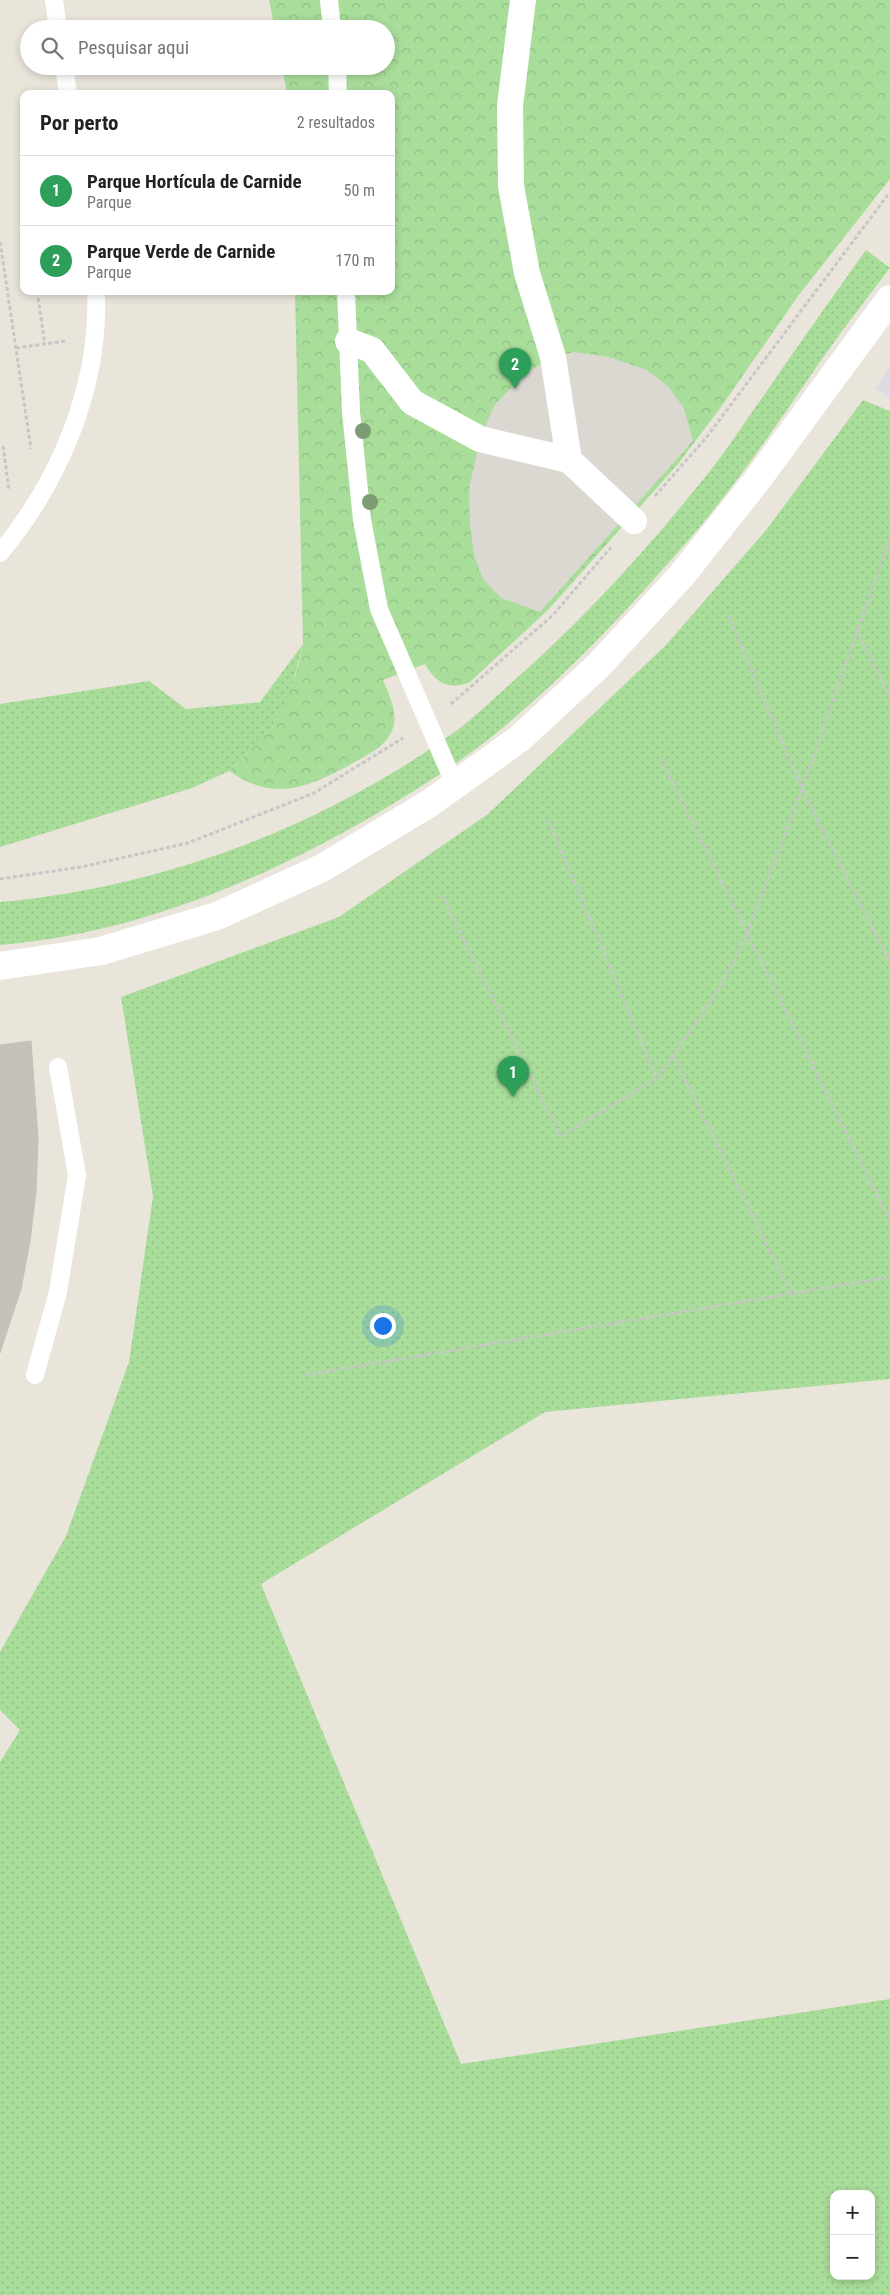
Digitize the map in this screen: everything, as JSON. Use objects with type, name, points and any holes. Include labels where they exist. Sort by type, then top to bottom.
[{"type":"street","points":[[523,0],[510,106],[511,186],[527,273],[553,357],[569,460]]},
{"type":"street","points":[[0,966],[102,951],[217,916],[322,868],[430,803],[519,739],[584,680],[682,575],[758,479],[890,299]]},
{"type":"street","points":[[348,341],[372,350],[412,402],[480,439],[569,460],[634,521]]},
{"type":"lane","points":[[54,0],[57,20]]},
{"type":"lane","points":[[329,0],[331,20]]},
{"type":"lane","points":[[65,75],[67,90]]},
{"type":"lane","points":[[337,75],[338,90]]},
{"type":"lane","points":[[0,553],[31,511],[54,473],[66,446],[82,399],[97,318],[96,295]]},
{"type":"lane","points":[[346,295],[351,412],[362,520],[379,609],[426,722],[455,785]]},
{"type":"lane","points":[[35,1375],[58,1292],[77,1175],[58,1067]]},
{"type":"path","points":[[0,879],[81,867],[188,843],[314,793],[426,722],[466,693],[553,615],[706,438],[890,192]]},
{"type":"path","points":[[0,242],[31,448],[35,456]]},
{"type":"path","points":[[38,298],[45,344]]},
{"type":"path","points":[[16,348],[94,337]]},
{"type":"path","points":[[3,446],[10,500]]},
{"type":"path","points":[[442,894],[560,1136],[657,1079],[721,986],[747,934],[802,788],[856,629],[890,538]]},
{"type":"path","points":[[728,615],[802,788],[890,963]]},
{"type":"path","points":[[856,629],[890,697]]},
{"type":"path","points":[[660,758],[890,1221]]},
{"type":"path","points":[[548,820],[657,1079]]},
{"type":"path","points":[[673,1056],[791,1294]]},
{"type":"path","points":[[306,1375],[890,1278]]},
{"type":"shaded area","points":[[574,352],[609,357],[647,370],[668,386],[684,408],[693,441],[540,612],[501,598],[483,579],[474,555],[470,525],[469,489],[480,439],[495,404],[526,373],[553,357]]},
{"type":"shaded area","points":[[890,366],[890,399],[875,388]]},
{"type":"green space","points":[[269,0],[890,0],[890,179],[798,296],[721,407],[678,464],[548,610],[470,682],[456,686],[444,684],[429,671],[425,664],[383,680],[392,704],[394,722],[390,734],[382,745],[322,779],[307,785],[277,789],[261,787],[245,781],[229,771],[258,743],[278,715],[293,684],[303,644],[295,295],[395,295],[395,90],[286,90],[284,75],[395,75],[395,20],[273,20]]},
{"type":"green space","points":[[866,250],[890,268],[832,345],[736,481],[698,529],[617,620],[552,685],[491,737],[443,772],[376,814],[288,861],[242,882],[148,916],[99,929],[50,939],[0,945],[0,902],[61,894],[121,882],[181,867],[239,847],[296,823],[352,796],[405,765],[463,726],[561,637],[612,586],[660,532],[721,457]]},
{"type":"green space","points":[[863,400],[890,411],[890,1379],[545,1412],[261,1584],[461,2064],[890,1999],[890,2295],[0,2295],[0,1762],[20,1730],[0,1710],[0,1652],[66,1536],[129,1362],[153,1196],[121,997],[339,917],[488,814],[666,645],[767,529]]},
{"type":"green space","points":[[303,644],[290,694],[276,721],[263,739],[229,771],[192,788],[0,847],[0,704],[149,681],[186,709],[260,702]]},
{"type":"building","points":[[31,1041],[38,1138],[36,1192],[30,1241],[21,1289],[0,1353],[0,1045]]},
{"type":"place","name":"Parque Verde de Carnide","points":[[515,389]]},
{"type":"place","name":"Parque Hortícula de Carnide","points":[[513,1097]]}]
